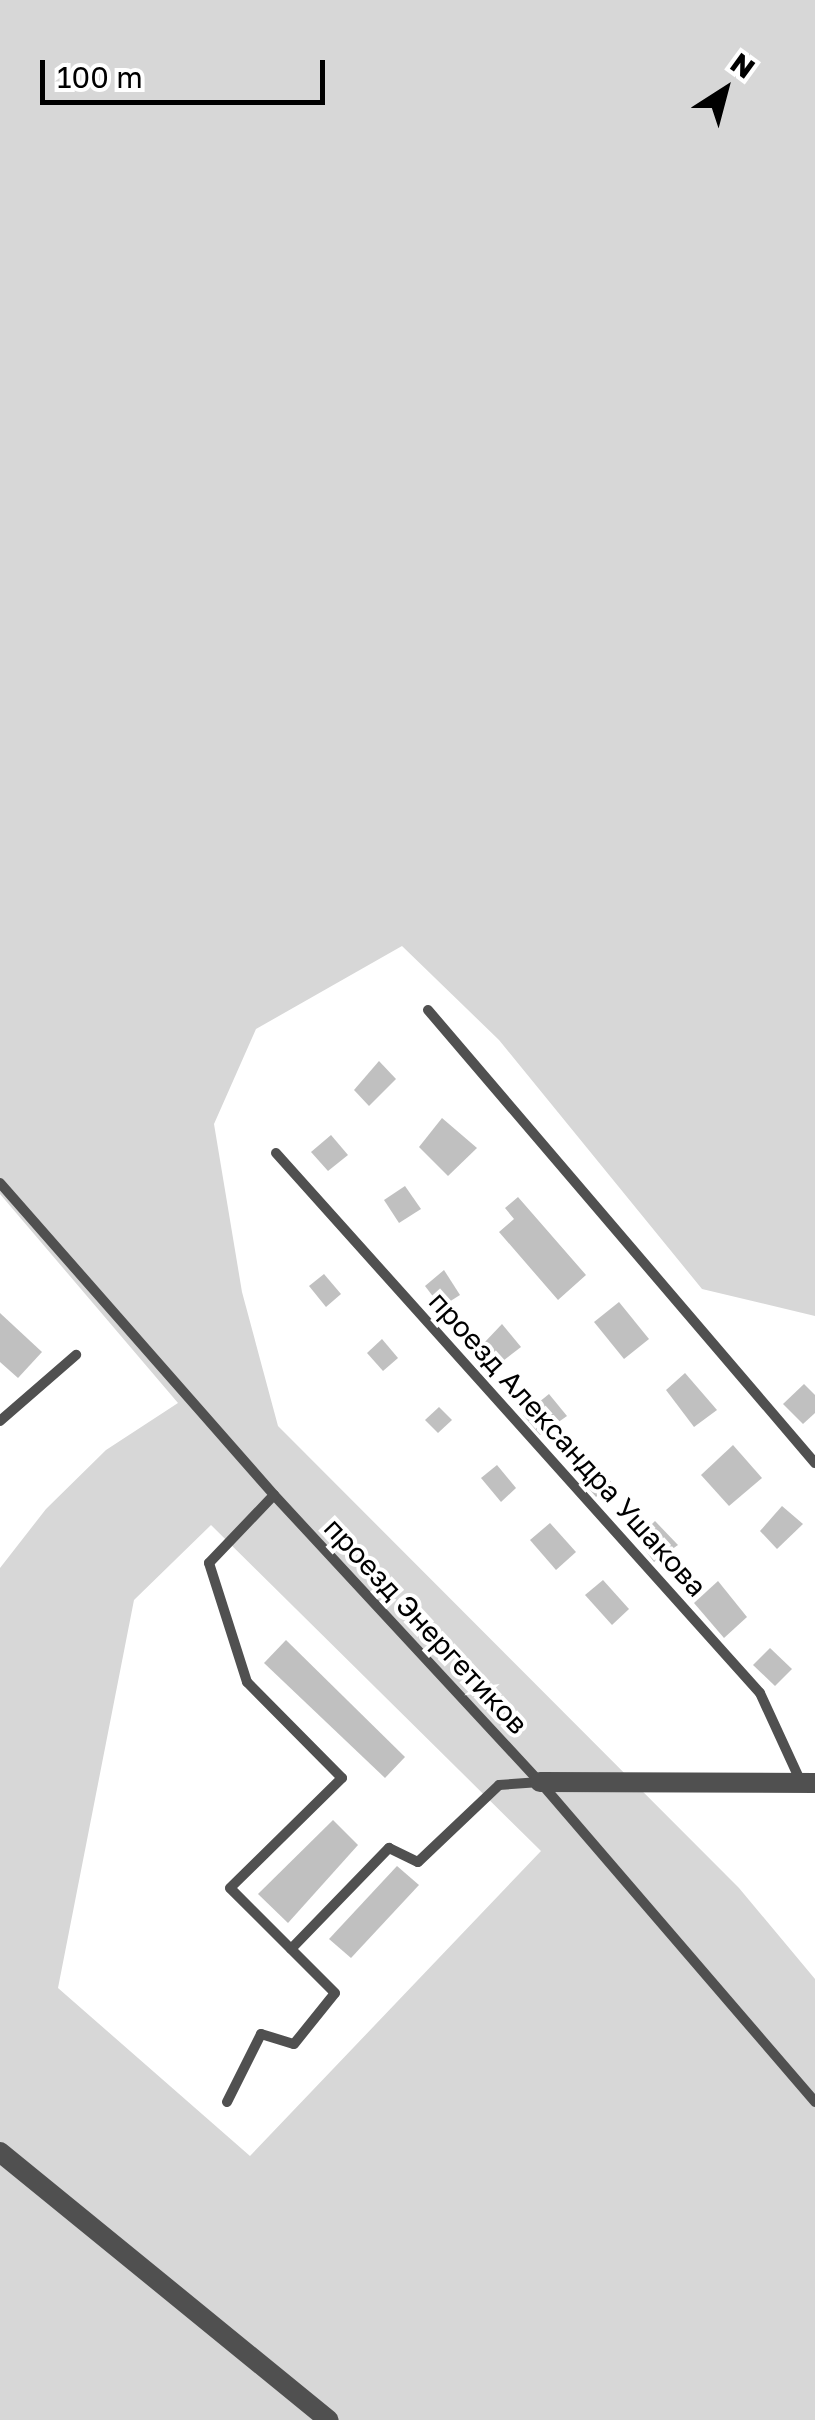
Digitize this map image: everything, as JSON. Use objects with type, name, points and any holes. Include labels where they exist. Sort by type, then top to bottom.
[{"type":"street","points":[[540,1782],[808,1783]]},
{"type":"street","points":[[0,2152],[329,2420]]},
{"type":"lane","points":[[428,1010],[815,1462]]},
{"type":"lane","name":"проезд Александра Ушакова","points":[[276,1152],[760,1692],[808,1783]]},
{"type":"lane","name":"проезд Энергетиков","points":[[0,1182],[274,1495],[540,1782],[815,2102]]},
{"type":"lane","points":[[0,1421],[76,1355]]},
{"type":"lane","points":[[227,2102],[261,2034],[294,2044],[335,1994],[230,1888],[342,1778],[247,1682],[209,1563],[274,1495]]},
{"type":"lane","points":[[291,1949],[389,1848],[418,1862],[498,1785],[540,1782]]},
{"type":"shaded area","points":[[0,0],[815,0],[815,1316],[702,1289],[499,1040],[402,946],[256,1029],[214,1124],[242,1292],[278,1426],[739,1888],[815,1979],[815,2420],[0,2420],[0,1568],[46,1509],[106,1450],[178,1403],[0,1194]],"holes":[[[211,1525],[541,1851],[250,2156],[58,1988],[134,1600]]]},
{"type":"building","points":[[379,1061],[396,1079],[369,1106],[354,1090]]},
{"type":"building","points":[[442,1118],[477,1148],[448,1176],[419,1147]]},
{"type":"building","points":[[331,1135],[348,1155],[328,1171],[311,1152]]},
{"type":"building","points":[[405,1186],[421,1209],[399,1223],[384,1200]]},
{"type":"building","points":[[518,1197],[586,1275],[558,1300],[499,1232],[514,1219],[505,1208]]},
{"type":"building","points":[[444,1270],[460,1295],[441,1307],[425,1286]]},
{"type":"building","points":[[324,1274],[341,1294],[326,1307],[309,1286]]},
{"type":"building","points":[[619,1302],[649,1339],[624,1359],[594,1322]]},
{"type":"building","points":[[0,1313],[42,1352],[18,1378],[0,1362]]},
{"type":"building","points":[[502,1324],[521,1347],[499,1364],[483,1344]]},
{"type":"building","points":[[382,1339],[398,1358],[383,1371],[367,1353]]},
{"type":"building","points":[[685,1373],[717,1410],[694,1427],[666,1390]]},
{"type":"building","points":[[804,1384],[815,1395],[815,1413],[803,1424],[783,1404]]},
{"type":"building","points":[[549,1394],[567,1416],[540,1435],[523,1415]]},
{"type":"building","points":[[439,1407],[452,1420],[438,1433],[425,1420]]},
{"type":"building","points":[[733,1445],[762,1478],[729,1506],[701,1475]]},
{"type":"building","points":[[595,1463],[612,1483],[596,1497],[579,1477]]},
{"type":"building","points":[[497,1465],[516,1488],[501,1502],[481,1478]]},
{"type":"building","points":[[782,1506],[803,1524],[777,1549],[760,1531]]},
{"type":"building","points":[[655,1521],[678,1545],[654,1562],[637,1539]]},
{"type":"building","points":[[550,1523],[576,1552],[556,1570],[530,1540]]},
{"type":"building","points":[[603,1580],[629,1609],[612,1625],[585,1595]]},
{"type":"building","points":[[718,1581],[747,1617],[724,1638],[694,1603]]},
{"type":"building","points":[[286,1640],[405,1757],[385,1778],[264,1663]]},
{"type":"building","points":[[770,1648],[792,1669],[775,1686],[753,1665]]},
{"type":"building","points":[[333,1820],[358,1845],[288,1923],[258,1894]]},
{"type":"building","points":[[397,1866],[419,1885],[351,1958],[329,1939]]}]
